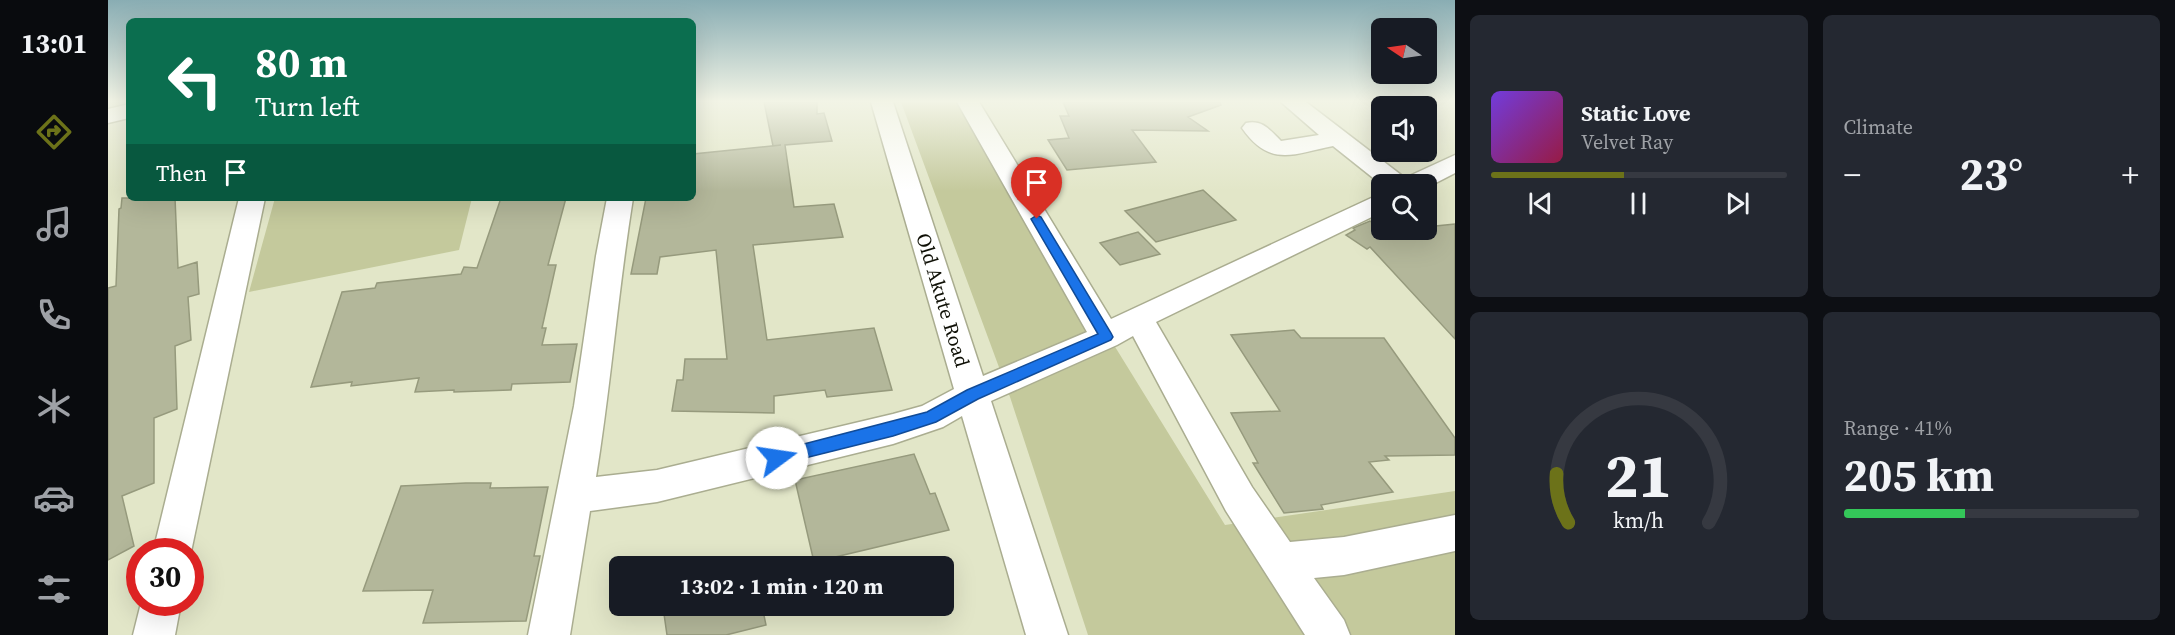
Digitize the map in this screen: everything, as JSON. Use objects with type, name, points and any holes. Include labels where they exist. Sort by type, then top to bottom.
[{"type":"street","name":"Old Akute Road","points":[[891,132],[1047,635]]},
{"type":"street","points":[[985,132],[1106,337]]},
{"type":"street","points":[[1257,132],[1275,148],[1289,148],[1337,138]]},
{"type":"street","points":[[1329,132],[1383,174]]},
{"type":"street","points":[[1434,174],[1455,163]]},
{"type":"street","points":[[175,538],[251,201]]},
{"type":"street","points":[[549,635],[591,406],[620,201]]},
{"type":"street","points":[[573,496],[657,486],[893,429],[931,417],[972,395],[1106,337],[1138,318],[1371,206]]},
{"type":"street","points":[[1138,318],[1239,499],[1329,635]]},
{"type":"street","points":[[1281,562],[1344,556],[1455,533]]},
{"type":"street","points":[[154,635],[158,616]]},
{"type":"green space","points":[[912,132],[982,132],[1225,525],[1455,491],[1455,635],[1088,635],[1010,397]]},
{"type":"green space","points":[[274,201],[471,201],[459,250],[249,292]]},
{"type":"building","points":[[770,132],[829,132],[832,141],[785,145],[794,207],[834,204],[843,237],[753,245],[767,340],[874,328],[892,390],[827,397],[825,390],[774,396],[774,413],[672,411],[677,380],[683,380],[685,359],[727,359],[716,250],[660,257],[657,274],[631,274],[645,201],[696,201],[696,154],[773,146]]},
{"type":"building","points":[[1066,132],[1133,132],[1156,162],[1067,170],[1048,140],[1069,138]]},
{"type":"building","points":[[1203,190],[1236,220],[1156,242],[1125,211]]},
{"type":"building","points":[[122,198],[126,198],[126,201],[175,201],[178,268],[197,262],[199,294],[188,297],[191,340],[175,346],[177,409],[154,418],[154,483],[122,496],[132,538],[126,538],[126,550],[108,560],[108,288],[116,286],[119,209]]},
{"type":"building","points":[[500,201],[565,201],[548,265],[556,265],[542,328],[546,328],[542,345],[577,344],[570,382],[512,384],[511,390],[454,392],[454,390],[415,392],[419,378],[351,386],[352,382],[311,387],[342,292],[375,288],[377,283],[461,274],[464,267],[477,268]]},
{"type":"building","points":[[1370,221],[1371,240],[1437,240],[1437,226],[1455,224],[1455,339],[1370,247],[1367,249],[1346,235],[1355,230],[1353,228]]},
{"type":"building","points":[[1138,232],[1160,254],[1120,265],[1100,243]]},
{"type":"building","points":[[1294,330],[1301,338],[1384,338],[1455,438],[1455,455],[1385,456],[1389,460],[1369,462],[1393,492],[1321,505],[1323,509],[1284,513],[1253,463],[1258,463],[1231,413],[1280,411],[1231,335]]},
{"type":"building","points":[[914,454],[930,494],[935,493],[949,530],[839,556],[813,556],[795,480]]},
{"type":"building","points":[[491,483],[490,488],[548,487],[534,556],[540,556],[526,621],[423,623],[433,590],[363,591],[401,486]]},
{"type":"building","points":[[664,616],[764,616],[766,625],[726,635],[667,635]]},
{"type":"route","points":[[777,458],[893,429],[931,417],[972,395],[1106,337],[1037,219]]}]
